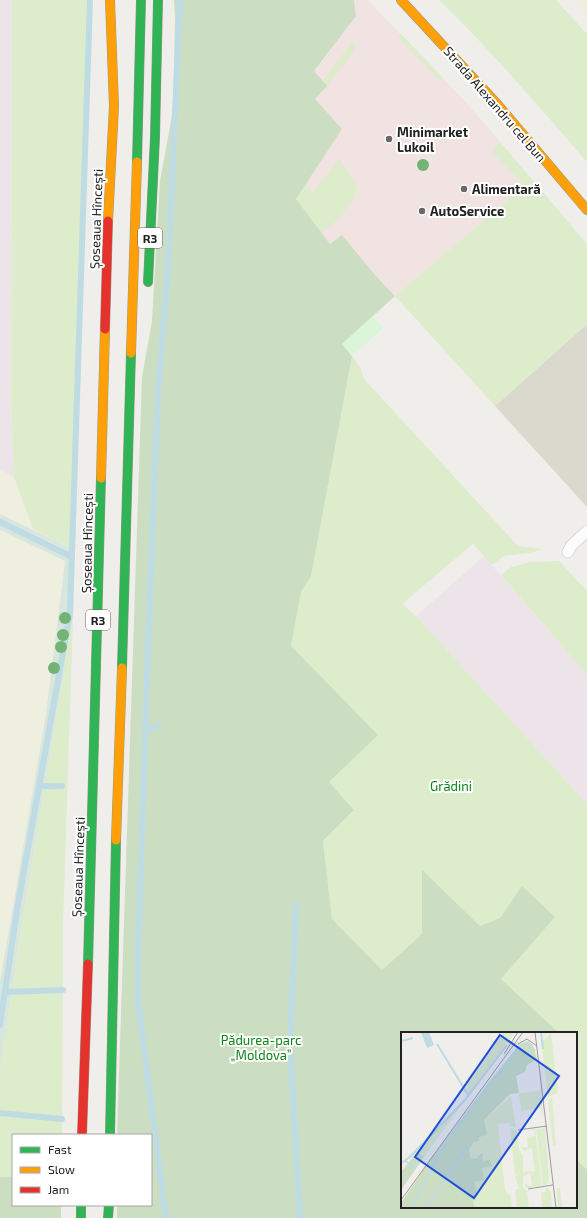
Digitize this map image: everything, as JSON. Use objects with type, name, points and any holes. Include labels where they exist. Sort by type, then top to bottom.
[{"type":"main road","name":"Șoseaua Hîncești","points":[[82,1134],[91,876],[107,251],[114,106],[110,0]]},
{"type":"main road","name":"R3","points":[[110,1134],[114,888],[128,474],[141,0]]},
{"type":"main road","name":"R3","points":[[148,292],[155,137],[158,0]]},
{"type":"main road","name":"Strada Alexandru cel Bun","points":[[401,0],[498,105],[587,210]]},
{"type":"main road","name":"R3","points":[[114,106],[119,40],[119,5]]},
{"type":"main road","name":"R3","points":[[128,474],[141,346]]},
{"type":"main road","points":[[81,1206],[81,1218]]},
{"type":"main road","points":[[108,1206],[108,1218]]},
{"type":"lane","points":[[568,552],[587,531]]},
{"type":"shaded area","points":[[0,0],[12,0],[11,401],[14,477],[0,470]]},
{"type":"shaded area","points":[[354,0],[368,0],[464,100],[502,144],[497,144],[514,175],[524,186],[395,296],[375,275],[342,235],[330,244],[296,199],[342,129],[315,99],[314,72],[356,16]]},
{"type":"shaded area","points":[[587,324],[587,507],[495,406]]},
{"type":"shaded area","points":[[0,514],[75,550],[73,618],[22,922],[0,1071],[0,982],[46,714],[65,561],[0,530]]},
{"type":"shaded area","points":[[484,556],[587,675],[587,804],[416,616]]},
{"type":"green space","points":[[12,0],[88,0],[90,56],[75,550],[33,529],[14,477],[11,401]]},
{"type":"green space","name":"Pădurea-parc „Moldova”","points":[[174,0],[354,0],[356,16],[314,71],[327,86],[315,99],[342,129],[296,199],[330,244],[342,235],[375,275],[395,296],[342,344],[352,356],[311,576],[301,592],[291,646],[378,735],[329,782],[354,810],[323,841],[332,919],[382,970],[422,934],[422,870],[480,926],[500,918],[522,886],[555,917],[501,979],[558,1032],[401,1032],[401,1208],[577,1208],[577,1160],[587,1170],[587,1218],[117,1218],[117,1206],[152,1206],[152,1134],[117,1134],[142,377],[152,321],[160,181],[173,110]]},
{"type":"green space","points":[[439,0],[556,0],[587,34],[587,162],[496,59]]},
{"type":"green space","points":[[573,0],[587,0],[587,15]]},
{"type":"green space","points":[[401,34],[443,78],[440,81],[398,37]]},
{"type":"green space","points":[[352,42],[355,45],[354,51],[327,86],[323,81]]},
{"type":"green space","points":[[497,144],[502,144],[587,244],[587,324],[495,406],[395,296],[524,186],[492,151]]},
{"type":"green space","points":[[339,159],[358,185],[352,202],[342,213],[343,215],[321,233],[296,199],[306,184],[313,193]]},
{"type":"green space","points":[[373,316],[383,328],[352,356],[342,344]]},
{"type":"green space","name":"Grădini","points":[[352,356],[360,367],[364,379],[518,546],[543,549],[535,552],[504,556],[492,565],[473,544],[402,604],[416,616],[587,804],[587,1170],[577,1160],[577,1032],[558,1032],[501,979],[555,917],[522,887],[500,918],[480,926],[422,871],[422,934],[382,970],[332,919],[323,841],[354,810],[329,782],[291,646],[301,592],[311,576]]},
{"type":"green space","points":[[0,470],[14,477],[33,529],[0,514]]},
{"type":"green space","points":[[0,530],[65,561],[46,714],[0,982]]},
{"type":"green space","points":[[559,561],[587,591],[587,675],[501,575],[511,567],[531,562]]},
{"type":"green space","points":[[73,618],[63,924],[62,1134],[12,1134],[12,1177],[0,1177],[0,1071],[22,922]]},
{"type":"green space","points":[[0,1177],[12,1177],[12,1206],[61,1206],[61,1218],[0,1218]]},
{"type":"waterway","points":[[0,1025],[17,910],[70,613],[90,0]]},
{"type":"waterway","points":[[166,1218],[138,1001],[138,954],[158,391],[168,270],[180,0]]},
{"type":"waterway","points":[[0,522],[72,557]]},
{"type":"waterway","points":[[145,732],[159,725]]},
{"type":"waterway","points":[[40,786],[62,786]]},
{"type":"waterway","points":[[296,905],[290,1045],[300,1218]]},
{"type":"waterway","points":[[5,992],[63,990]]},
{"type":"waterway","points":[[0,1113],[62,1119]]},
{"type":"traffic: fast","points":[[137,162],[141,0]]},
{"type":"traffic: fast","points":[[148,282],[155,137],[158,0]]},
{"type":"traffic: fast","points":[[122,668],[131,353]]},
{"type":"traffic: fast","points":[[88,964],[101,478]]},
{"type":"traffic: fast","points":[[110,1134],[116,840]]},
{"type":"traffic: fast","points":[[81,1206],[81,1218]]},
{"type":"traffic: fast","points":[[108,1218],[109,1206]]},
{"type":"traffic: slow","points":[[108,221],[114,106],[110,0]]},
{"type":"traffic: slow","points":[[401,0],[498,105],[587,210]]},
{"type":"traffic: slow","points":[[131,353],[137,162]]},
{"type":"traffic: slow","points":[[101,478],[105,329]]},
{"type":"traffic: slow","points":[[116,840],[122,668]]},
{"type":"traffic: jam","points":[[105,329],[108,221]]},
{"type":"traffic: jam","points":[[82,1134],[88,964]]},
{"type":"place","name":"Minimarket Lukoil","points":[[389,139]]},
{"type":"place","name":"Alimentară","points":[[464,189]]},
{"type":"place","name":"AutoService","points":[[422,211]]}]
